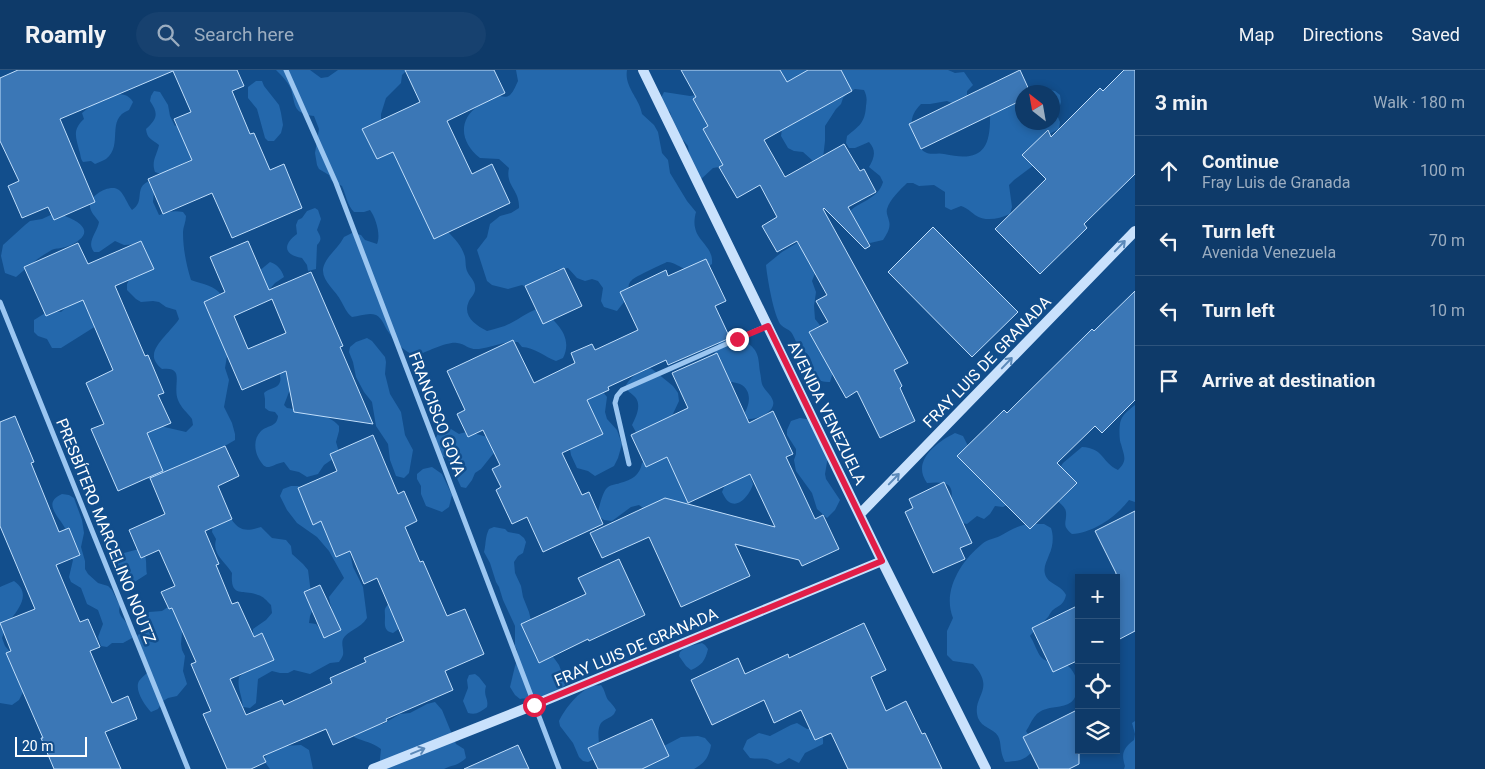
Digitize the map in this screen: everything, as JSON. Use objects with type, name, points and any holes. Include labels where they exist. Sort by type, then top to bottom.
[{"type":"street","name":"FRANCISCO GOYA","points":[[286,70],[336,183],[559,769]]},
{"type":"street","name":"AVENIDA VENEZUELA","points":[[642,70],[986,769]]},
{"type":"street","name":"FRAY LUIS DE GRANADA","points":[[860,514],[1135,231]]},
{"type":"street","name":"PRESBÍTERO MARCELINO NOUTZ","points":[[0,302],[188,769]]},
{"type":"street","points":[[629,464],[615,403],[617,396],[622,390],[768,326]]},
{"type":"street","name":"FRAY LUIS DE GRANADA","points":[[373,769],[534,705],[882,561]]},
{"type":"shaded area","points":[[276,70],[310,70],[321,78],[328,77],[338,70],[407,70],[402,75],[401,83],[386,98],[381,114],[381,122],[447,231],[464,253],[467,271],[475,287],[467,306],[468,316],[474,323],[487,331],[505,326],[540,308],[557,324],[565,336],[566,350],[563,358],[556,361],[535,350],[522,347],[518,342],[475,349],[453,343],[437,347],[416,356],[407,352],[396,342],[378,316],[367,314],[352,317],[350,315],[325,278],[323,268],[327,259],[344,237],[352,233],[361,235],[365,240],[377,244],[378,231],[376,222],[370,210],[354,212],[348,203],[342,186],[331,180],[329,175],[319,169],[315,153],[319,129],[314,116],[302,113],[296,108],[290,86]]},
{"type":"shaded area","points":[[516,70],[627,70],[628,82],[642,114],[654,125],[658,132],[662,153],[668,160],[670,173],[696,212],[695,229],[712,257],[712,264],[693,270],[667,262],[643,273],[630,282],[628,294],[617,311],[604,307],[601,301],[603,288],[598,281],[592,279],[585,281],[577,278],[568,268],[556,270],[528,288],[522,285],[508,289],[492,285],[487,281],[477,250],[487,237],[490,224],[500,216],[511,213],[519,208],[519,202],[509,179],[509,168],[499,159],[480,158],[465,139],[464,125],[471,112],[486,100],[495,96],[506,97],[510,95],[518,81]]},
{"type":"shaded area","points":[[775,70],[948,70],[955,73],[964,72],[973,85],[967,91],[967,97],[957,105],[947,101],[921,104],[914,113],[912,127],[915,138],[925,152],[956,156],[975,155],[981,151],[988,137],[990,114],[1015,100],[1015,130],[1057,130],[1047,135],[1034,165],[1009,185],[1012,207],[1010,214],[988,219],[979,217],[961,206],[951,210],[945,207],[945,192],[934,185],[919,186],[907,183],[888,205],[889,226],[883,240],[870,243],[858,235],[847,214],[877,193],[883,182],[880,176],[869,167],[874,154],[869,142],[855,148],[849,148],[846,143],[847,136],[863,120],[867,100],[864,90],[855,89],[849,92],[825,126],[823,158],[813,161],[803,152],[788,148],[781,136],[782,129]]},
{"type":"shaded area","points":[[256,81],[262,81],[279,105],[283,125],[281,133],[274,141],[268,141],[265,138],[257,109],[248,98],[248,87]]},
{"type":"shaded area","points":[[154,91],[160,92],[168,105],[170,116],[175,126],[180,124],[197,157],[161,174],[155,172],[154,165],[159,145],[149,137],[146,129],[156,116],[155,109],[150,101]]},
{"type":"shaded area","points":[[664,92],[690,96],[697,95],[739,158],[713,168],[699,181],[688,146],[677,136],[670,112],[665,108],[661,98]]},
{"type":"shaded area","points":[[113,94],[125,95],[133,102],[129,110],[118,119],[114,147],[106,159],[95,164],[91,161],[83,162],[76,134],[76,130],[84,119],[82,113],[88,108],[91,100]]},
{"type":"shaded area","points":[[149,181],[154,191],[153,202],[159,215],[176,211],[183,212],[186,216],[183,230],[184,244],[191,280],[212,287],[222,296],[228,350],[225,368],[229,380],[224,407],[235,434],[235,440],[218,450],[151,480],[146,478],[144,433],[160,426],[186,432],[193,425],[192,419],[182,408],[178,400],[177,378],[174,370],[162,369],[156,363],[154,357],[160,341],[179,319],[176,310],[166,307],[159,302],[141,302],[127,290],[129,280],[143,259],[145,248],[140,244],[124,245],[115,241],[99,252],[94,252],[91,245],[99,222],[90,208],[93,198],[97,194],[106,189],[115,188],[121,192],[132,210],[138,203],[142,187]]},
{"type":"shaded area","points":[[315,208],[318,210],[321,219],[317,230],[320,239],[317,245],[316,269],[308,271],[307,265],[302,258],[288,252],[287,245],[297,234],[296,225],[298,220],[307,211]]},
{"type":"shaded area","points":[[55,213],[77,222],[82,226],[84,235],[73,244],[53,249],[16,277],[5,273],[1,256],[3,245],[30,221],[42,219]]},
{"type":"shaded area","points":[[800,241],[817,268],[812,281],[816,292],[815,319],[823,329],[833,372],[830,382],[823,382],[816,377],[809,356],[798,345],[793,334],[778,321],[771,296],[766,265]]},
{"type":"shaded area","points":[[270,262],[279,268],[284,277],[268,291],[253,276]]},
{"type":"shaded area","points":[[82,293],[96,326],[61,348],[52,348],[47,339],[38,336],[34,332],[34,320],[50,310],[61,312]]},
{"type":"shaded area","points":[[732,330],[755,350],[758,357],[762,384],[773,401],[772,409],[769,412],[756,418],[747,419],[745,412],[749,397],[747,390],[740,384],[732,382],[725,388],[708,360],[714,354],[723,334]]},
{"type":"shaded area","points":[[367,338],[372,341],[385,357],[385,374],[390,394],[401,412],[405,435],[413,450],[409,473],[404,478],[396,476],[390,460],[388,444],[376,426],[372,402],[356,377],[349,352],[350,347],[356,342]]},
{"type":"shaded area","points":[[649,368],[673,386],[678,393],[679,401],[671,418],[637,434],[632,425],[638,411],[638,404],[635,397],[627,390],[626,385],[636,374]]},
{"type":"shaded area","points":[[284,371],[289,372],[299,383],[289,392],[284,405],[287,408],[322,415],[339,426],[336,442],[339,452],[337,456],[324,465],[318,474],[307,477],[299,472],[290,470],[284,462],[266,467],[258,457],[256,450],[255,443],[259,434],[274,424],[278,416],[275,412],[265,408],[264,393],[279,384],[280,374]]},
{"type":"shaded area","points":[[603,392],[607,397],[605,412],[607,419],[617,430],[622,444],[614,466],[595,476],[588,471],[577,468],[571,455],[569,444],[500,449],[475,473],[466,488],[461,487],[448,459],[440,455],[434,442],[441,427],[451,429],[459,434],[470,433],[489,437]]},
{"type":"shaded area","points":[[1135,405],[1135,502],[1129,500],[1104,523],[1088,531],[1072,534],[1066,526],[1065,508],[1056,499],[1048,485],[1063,463],[1082,447],[1095,450],[1118,470],[1124,461],[1120,439],[1120,422],[1125,414]]},
{"type":"shaded area","points":[[800,418],[812,420],[828,456],[826,479],[840,500],[835,510],[827,518],[817,509],[812,493],[796,471],[794,460],[796,449],[787,435],[787,430],[791,421]]},
{"type":"shaded area","points":[[955,433],[963,436],[973,456],[1011,503],[1003,507],[995,506],[984,519],[977,516],[967,524],[958,522],[949,513],[951,488],[944,483],[927,483],[923,475],[922,467],[928,453]]},
{"type":"shaded area","points":[[669,448],[691,495],[686,506],[647,511],[639,505],[631,507],[612,521],[604,520],[597,515],[603,494],[608,487],[632,479],[639,471],[642,463]]},
{"type":"shaded area","points":[[432,467],[442,474],[452,495],[449,507],[442,512],[426,506],[421,494],[421,486],[417,479],[417,474],[423,469]]},
{"type":"shaded area","points":[[749,473],[753,484],[750,491],[741,501],[733,504],[729,502],[722,492],[727,480]]},
{"type":"shaded area","points":[[291,486],[305,489],[321,522],[328,526],[349,549],[353,567],[363,587],[367,618],[343,639],[343,655],[339,662],[330,663],[310,674],[294,670],[288,673],[272,671],[258,679],[256,703],[250,708],[243,707],[239,677],[245,672],[253,629],[272,613],[271,605],[260,596],[235,590],[232,573],[217,553],[216,539],[212,532],[213,525],[225,517],[232,520],[241,529],[248,530],[261,527],[272,538],[286,540],[291,546],[292,554],[308,570],[313,609],[309,623],[316,624],[321,630],[332,615],[329,597],[344,578],[329,551],[317,537],[297,523],[287,510],[280,496],[283,489]]},
{"type":"shaded area","points":[[62,494],[74,498],[82,520],[84,533],[81,547],[85,569],[98,583],[108,586],[112,590],[120,606],[119,613],[130,630],[132,638],[123,643],[112,643],[107,647],[101,646],[98,637],[103,624],[98,610],[87,604],[81,588],[71,582],[69,577],[73,560],[68,551],[68,535],[53,507],[55,498]]},
{"type":"shaded area","points":[[1028,524],[1044,524],[1051,528],[1053,534],[1052,545],[1045,566],[1045,574],[1066,595],[1063,603],[1052,611],[1030,636],[1043,659],[1066,664],[1071,669],[1075,675],[1075,696],[1068,704],[1048,708],[1036,715],[1026,731],[1030,737],[1032,752],[1020,760],[1005,762],[998,736],[982,724],[978,718],[977,710],[983,687],[980,673],[973,664],[953,661],[947,655],[947,631],[953,618],[950,608],[952,587],[961,568],[974,551],[986,541],[1016,527]]},
{"type":"shaded area","points":[[494,527],[519,534],[526,542],[523,553],[514,562],[515,573],[521,586],[533,629],[559,665],[566,684],[557,692],[544,698],[520,699],[510,687],[518,658],[515,646],[515,626],[484,552],[489,529]]},
{"type":"shaded area","points":[[139,549],[145,557],[147,574],[133,583],[126,583],[120,576],[117,559],[124,553]]},
{"type":"shaded area","points":[[14,581],[22,590],[22,600],[2,638],[26,686],[19,700],[12,705],[0,703],[0,587]]},
{"type":"shaded area","points":[[393,601],[407,623],[393,633],[385,627],[385,608]]},
{"type":"shaded area","points":[[174,603],[186,626],[182,632],[181,644],[185,656],[183,671],[187,684],[177,696],[163,701],[158,709],[151,712],[143,702],[138,689],[139,681],[148,672],[136,637],[142,631],[149,612],[162,611]]},
{"type":"shaded area","points":[[702,643],[708,649],[706,657],[698,666],[691,670],[679,656],[680,652],[686,647]]},
{"type":"shaded area","points":[[475,674],[486,686],[487,707],[480,712],[471,714],[468,713],[463,701],[468,688],[467,680],[469,675]]},
{"type":"shaded area","points":[[601,685],[608,700],[616,710],[613,715],[601,723],[598,733],[599,750],[594,759],[588,762],[583,761],[579,757],[573,743],[560,726],[559,721],[577,696],[587,688]]},
{"type":"shaded area","points":[[435,702],[442,710],[456,744],[464,749],[466,758],[457,764],[444,769],[379,769],[381,749],[354,737],[353,732],[383,724],[400,714],[410,713]]},
{"type":"shaded area","points":[[1135,721],[1135,734],[1132,723]]},
{"type":"shaded area","points":[[797,723],[807,729],[813,728],[818,731],[823,741],[823,744],[805,753],[799,763],[789,758],[778,764],[767,759],[750,758],[743,749],[747,740],[759,733],[770,736]]},
{"type":"shaded area","points":[[1135,734],[1135,769],[1124,769],[1124,752],[1127,746],[1134,740]]},
{"type":"shaded area","points":[[698,736],[705,738],[711,745],[706,759],[694,769],[613,769],[681,737]]},
{"type":"shaded area","points":[[301,745],[309,750],[313,769],[270,769],[264,761],[267,752],[283,746]]},
{"type":"building","points":[[18,70],[237,70],[244,86],[232,91],[250,134],[254,133],[270,170],[284,164],[302,208],[232,238],[212,193],[163,214],[148,179],[192,160],[174,119],[191,112],[173,71],[60,119],[95,202],[54,220],[48,207],[22,218],[8,186],[19,181],[0,141],[0,78]]},
{"type":"building","points":[[405,70],[494,70],[505,93],[447,121],[472,174],[492,164],[510,203],[434,239],[393,152],[377,159],[362,129],[420,102]]},
{"type":"building","points":[[681,70],[780,70],[787,82],[808,70],[841,70],[852,91],[764,140],[785,177],[844,144],[860,171],[864,169],[876,192],[848,207],[870,246],[865,249],[823,209],[908,363],[894,370],[915,421],[880,438],[857,391],[846,398],[809,332],[828,322],[816,301],[827,295],[797,241],[777,252],[762,226],[777,217],[760,185],[737,198],[719,167],[723,165],[703,129],[708,126],[693,99],[696,97]]},
{"type":"building","points":[[1020,70],[1027,85],[1015,85],[1015,103],[921,149],[909,124]]},
{"type":"building","points":[[1124,70],[1135,70],[1135,174],[1084,224],[1087,228],[1040,274],[995,229],[1046,179],[1022,155],[1048,130],[1051,137],[1060,130],[1100,88],[1103,91]]},
{"type":"building","points":[[933,227],[1018,312],[972,357],[888,272]]},
{"type":"building","points":[[141,241],[154,269],[115,286],[145,356],[148,355],[164,393],[158,395],[171,423],[147,433],[163,471],[118,491],[91,429],[104,424],[86,383],[113,370],[83,300],[46,316],[24,267],[78,243],[88,264]]},
{"type":"building","points":[[248,241],[269,290],[311,272],[343,346],[340,347],[373,424],[294,412],[286,371],[242,390],[204,302],[225,292],[210,257]],"holes":[[[272,299],[286,333],[248,349],[234,316]]]},
{"type":"building","points":[[706,259],[726,301],[715,306],[730,338],[668,365],[666,360],[608,387],[609,390],[587,400],[603,434],[562,453],[582,495],[589,492],[603,524],[543,552],[527,517],[512,524],[496,490],[501,487],[492,469],[500,465],[483,430],[468,437],[457,414],[465,410],[447,371],[513,340],[534,383],[575,363],[571,353],[592,344],[595,350],[638,330],[620,292],[666,270],[668,276]]},
{"type":"building","points":[[564,268],[582,306],[543,324],[525,286]]},
{"type":"building","points":[[1135,291],[1135,400],[1102,433],[1095,426],[1057,463],[1077,483],[1030,529],[957,456],[1004,410],[1007,413],[1092,329],[1094,331]]},
{"type":"building","points":[[717,353],[749,423],[773,411],[793,454],[786,457],[815,519],[823,515],[839,549],[802,566],[799,560],[735,544],[750,576],[681,607],[649,537],[602,558],[590,533],[665,498],[775,527],[750,474],[688,503],[667,457],[646,467],[631,435],[688,408],[672,373]]},
{"type":"building","points":[[15,416],[34,462],[31,463],[59,532],[69,528],[80,555],[56,565],[80,622],[88,619],[100,647],[90,651],[112,703],[128,696],[137,719],[105,732],[121,769],[54,769],[41,738],[43,738],[6,653],[11,651],[0,623],[35,609],[0,526],[0,422]]},
{"type":"building","points":[[373,435],[398,494],[404,491],[417,521],[405,527],[420,562],[423,561],[447,616],[465,609],[484,654],[445,671],[453,690],[386,719],[387,721],[333,745],[326,729],[263,756],[266,762],[251,769],[227,769],[203,714],[211,711],[191,664],[196,662],[172,608],[169,609],[161,592],[175,586],[159,550],[141,558],[129,530],[165,514],[150,478],[225,446],[239,476],[218,486],[232,519],[205,531],[219,564],[216,565],[232,604],[238,602],[254,637],[262,633],[274,660],[230,679],[246,715],[282,700],[284,705],[332,683],[330,678],[366,662],[364,658],[404,641],[377,578],[364,584],[350,551],[336,557],[321,521],[313,525],[298,488],[337,471],[330,454]]},
{"type":"building","points":[[944,482],[972,543],[960,548],[965,559],[933,573],[905,512],[913,508],[909,499]]},
{"type":"building","points":[[1135,511],[1135,631],[1120,639],[1120,574],[1116,574],[1095,531]]},
{"type":"building","points":[[619,559],[645,615],[589,641],[588,639],[539,663],[521,624],[586,594],[578,578]]},
{"type":"building","points":[[320,585],[341,630],[324,638],[304,592]]},
{"type":"building","points":[[1075,607],[1075,662],[1053,672],[1032,628]]},
{"type":"building","points":[[864,623],[886,670],[871,677],[886,711],[906,701],[922,734],[925,733],[942,769],[848,769],[831,733],[815,740],[801,710],[774,723],[764,700],[712,725],[691,680],[738,658],[745,674],[788,654],[789,658]]},
{"type":"building","points":[[1075,711],[1075,754],[1079,754],[1079,764],[1069,769],[1039,769],[1023,737]]},
{"type":"building","points":[[652,719],[669,756],[642,769],[598,769],[588,748]]},
{"type":"building","points":[[518,745],[529,769],[464,769]]},
{"type":"route","points":[[534,705],[882,561],[768,326],[737,339]]}]
